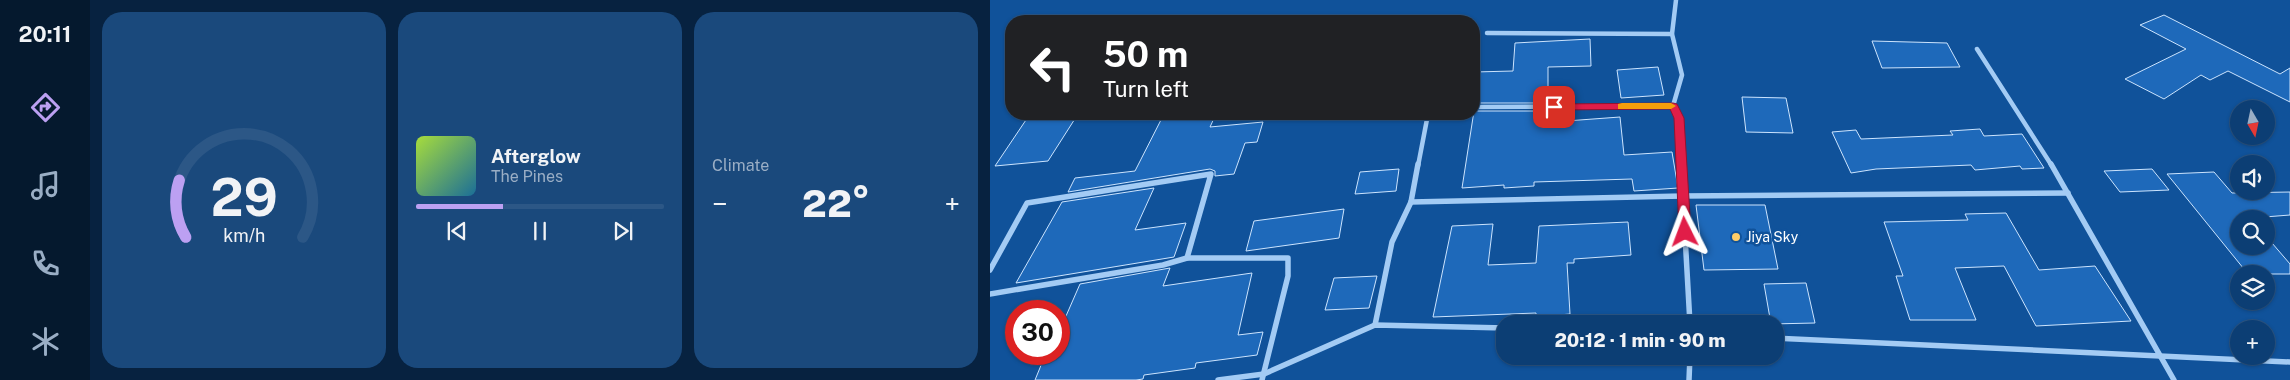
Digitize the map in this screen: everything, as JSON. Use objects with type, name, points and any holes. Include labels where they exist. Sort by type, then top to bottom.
[{"type":"street","points":[[1676,0],[1672,34],[1682,75],[1673,106],[1679,118],[1690,315]]},
{"type":"street","points":[[1487,33],[1672,34]]},
{"type":"street","points":[[1977,49],[2042,148],[2174,380]]},
{"type":"street","points":[[1480,107],[1673,106]]},
{"type":"street","points":[[1375,324],[1392,242],[1411,202],[1427,120]]},
{"type":"street","points":[[990,270],[1027,203],[1212,174],[1187,258]]},
{"type":"street","points":[[1411,202],[1683,196],[2068,193]]},
{"type":"street","points":[[990,294],[1163,266],[1187,258],[1288,258],[1288,276],[1263,377]]},
{"type":"street","points":[[1218,380],[1263,377],[1375,324],[1496,328]]},
{"type":"street","points":[[1784,338],[2290,362]]},
{"type":"street","points":[[1689,380],[1690,365]]},
{"type":"building","points":[[2164,15],[2280,74],[2290,68],[2290,102],[2228,71],[2210,80],[2201,75],[2164,99],[2125,79],[2186,49],[2140,25]]},
{"type":"building","points":[[1590,39],[1591,66],[1548,67],[1548,103],[1480,103],[1480,72],[1513,71],[1515,43]]},
{"type":"building","points":[[1872,41],[1947,43],[1960,67],[1882,68]]},
{"type":"building","points":[[1658,67],[1664,95],[1621,98],[1617,70]]},
{"type":"building","points":[[1742,97],[1786,98],[1793,133],[1746,132]]},
{"type":"building","points":[[1480,111],[1547,111],[1547,120],[1565,118],[1566,121],[1620,117],[1624,155],[1672,152],[1678,188],[1634,191],[1632,179],[1534,182],[1534,186],[1504,188],[1504,185],[1462,188],[1473,120],[1480,120]]},
{"type":"building","points":[[1026,120],[1074,120],[1048,161],[995,166]]},
{"type":"building","points":[[1161,120],[1213,120],[1210,127],[1263,122],[1257,142],[1245,143],[1234,174],[1215,176],[1215,171],[1210,169],[1068,192],[1075,178],[1135,171]]},
{"type":"building","points":[[1980,129],[1984,136],[2022,134],[2044,168],[2022,169],[2020,166],[1975,170],[1971,165],[1876,169],[1851,173],[1832,132],[1856,130],[1861,139],[1953,135],[1950,131]]},
{"type":"building","points":[[1399,169],[1396,191],[1355,194],[1360,172]]},
{"type":"building","points":[[2152,169],[2169,190],[2120,192],[2104,171]]},
{"type":"building","points":[[2214,172],[2230,191],[2230,200],[2275,200],[2275,192],[2290,192],[2290,215],[2275,216],[2275,210],[2230,210],[2230,252],[2167,174]]},
{"type":"building","points":[[1154,188],[1135,230],[1186,223],[1174,257],[1016,283],[1062,202]]},
{"type":"building","name":"Jiya Sky","points":[[1696,205],[1765,205],[1778,269],[1704,270]]},
{"type":"building","points":[[1344,209],[1339,238],[1246,251],[1254,221]]},
{"type":"building","points":[[2006,213],[2039,270],[2095,266],[2131,321],[2036,326],[2004,266],[1955,268],[1976,320],[1910,320],[1896,276],[1903,276],[1884,222],[1968,220],[1965,214]]},
{"type":"building","points":[[1628,222],[1631,255],[1574,259],[1574,263],[1567,263],[1570,314],[1536,315],[1536,313],[1433,317],[1452,226],[1493,224],[1488,265],[1536,263],[1539,226]]},
{"type":"building","points":[[2275,246],[2290,264],[2290,274],[2275,274],[2275,265],[2241,265],[2233,255],[2275,255]]},
{"type":"building","points":[[1170,268],[1163,286],[1252,273],[1238,335],[1263,332],[1257,355],[1196,363],[1195,368],[1144,375],[1143,379],[1136,380],[1035,380],[1041,365],[1070,365],[1070,307],[1080,284]]},
{"type":"building","points":[[1377,276],[1369,308],[1325,310],[1334,278]]},
{"type":"building","points":[[1806,283],[1815,323],[1784,324],[1784,315],[1769,315],[1764,284]]},
{"type":"slow traffic","points":[[1622,106],[1671,106]]},
{"type":"place","name":"Jiya Sky","points":[[1736,237]]},
{"type":"route","points":[[1554,107],[1673,106],[1679,118],[1685,232]]}]
